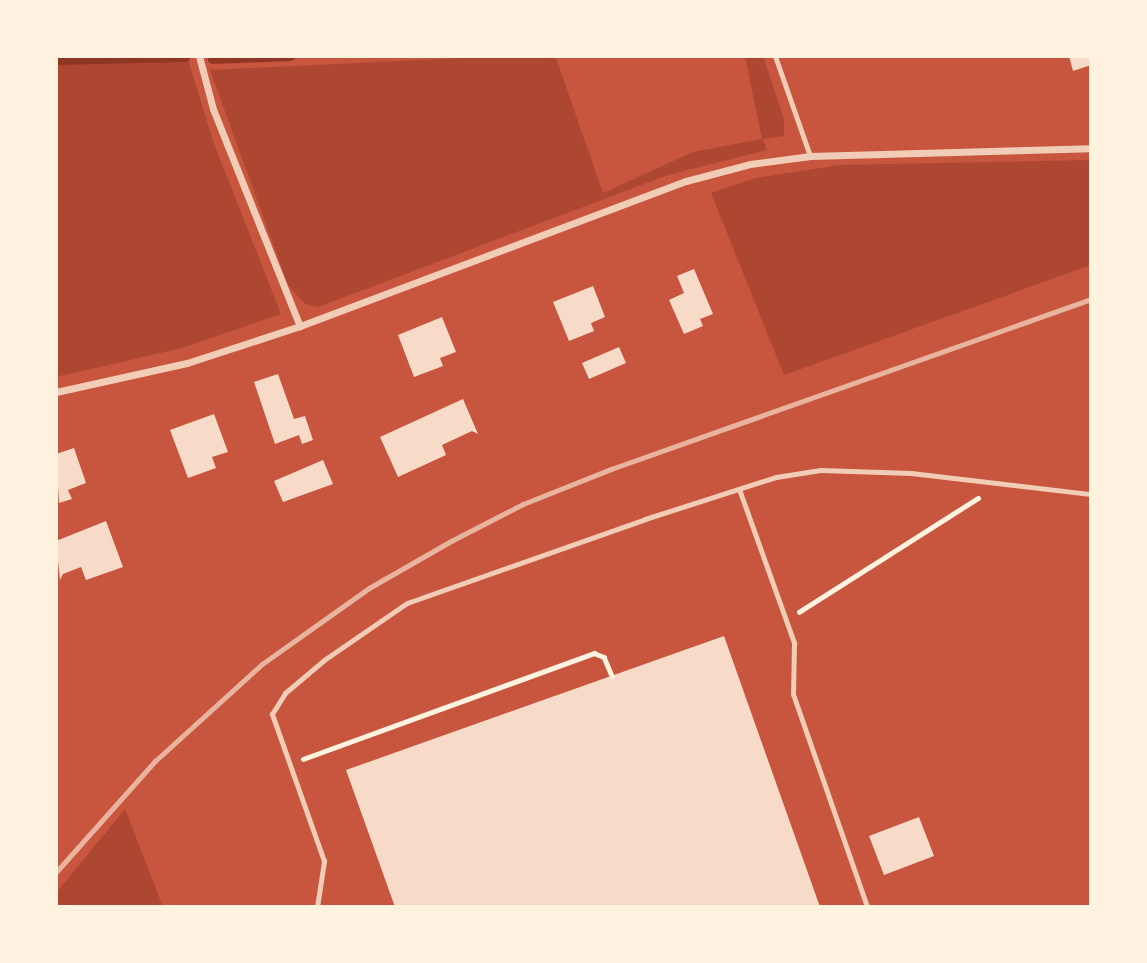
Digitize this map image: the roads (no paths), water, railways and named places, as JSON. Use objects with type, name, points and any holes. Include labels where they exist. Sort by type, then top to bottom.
[{"type":"street","points":[[199,56],[213,109],[300,326]]},
{"type":"street","points":[[56,392],[187,363],[300,326],[686,181],[750,164],[810,156],[1091,148]]},
{"type":"lane","points":[[775,56],[810,156]]},
{"type":"lane","points":[[317,907],[324,861],[273,727],[277,703],[324,660],[407,603],[739,489],[820,470],[860,469],[1002,482],[1091,494]]},
{"type":"lane","points":[[739,489],[797,655],[793,694],[867,907]]},
{"type":"waterway","points":[[212,59],[290,56]]},
{"type":"waterway","points":[[56,60],[185,57]]},
{"type":"railway","points":[[56,872],[155,761],[262,664],[369,588],[451,541],[523,504],[611,469],[1091,299]]}]
